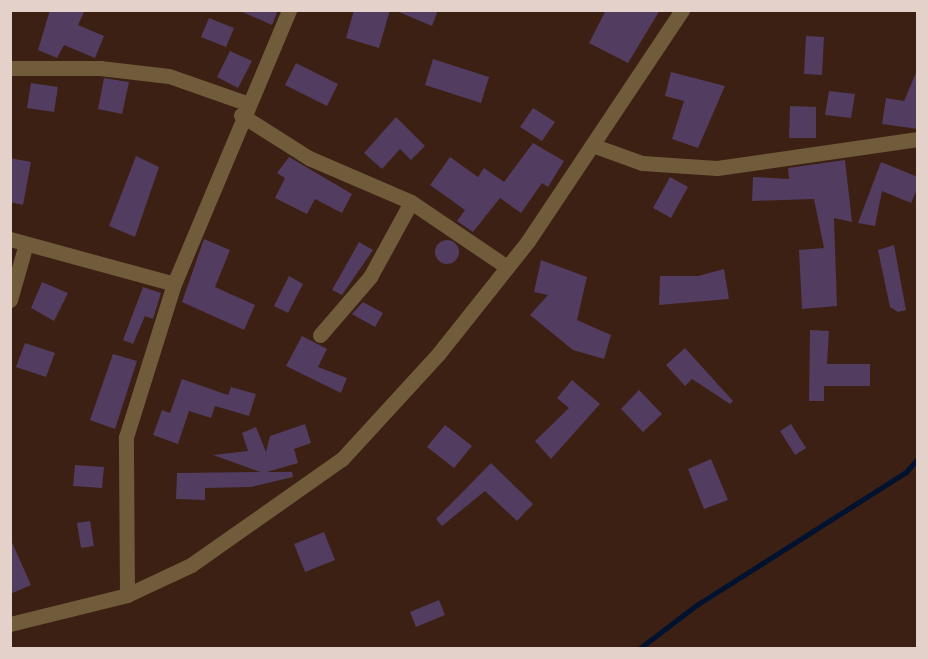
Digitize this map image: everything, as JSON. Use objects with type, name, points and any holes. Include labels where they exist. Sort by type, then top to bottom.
[{"type":"street","points":[[127,595],[126,437],[174,284],[244,109],[290,10]]},
{"type":"street","points":[[10,624],[127,595],[191,565],[342,459],[439,353],[507,267],[682,10]]},
{"type":"street","points":[[10,68],[100,68],[170,76],[244,109],[309,158],[411,202],[507,267]]},
{"type":"street","points":[[592,145],[642,163],[717,168],[918,139]]},
{"type":"street","points":[[320,335],[370,277],[411,202]]},
{"type":"street","points":[[10,239],[174,284]]},
{"type":"street","points":[[10,300],[26,244]]},
{"type":"building","points":[[50,10],[85,10],[78,25],[104,36],[95,58],[64,45],[57,58],[38,50]]},
{"type":"building","points":[[238,10],[278,10],[272,25]]},
{"type":"building","points":[[354,10],[390,10],[379,48],[346,38]]},
{"type":"building","points":[[394,10],[438,10],[432,26]]},
{"type":"building","points":[[606,10],[660,10],[628,63],[589,43]]},
{"type":"building","points":[[209,18],[234,28],[226,47],[201,37]]},
{"type":"building","points":[[806,36],[824,37],[822,75],[804,74]]},
{"type":"building","points":[[230,51],[252,61],[238,88],[217,77]]},
{"type":"building","points":[[433,59],[489,77],[481,103],[425,85]]},
{"type":"building","points":[[296,63],[338,84],[327,106],[285,85]]},
{"type":"building","points":[[918,68],[918,129],[882,124],[886,98],[904,101]]},
{"type":"building","points":[[671,72],[725,86],[698,148],[672,139],[684,101],[665,96]]},
{"type":"building","points":[[104,78],[129,82],[122,114],[98,109]]},
{"type":"building","points":[[31,83],[58,87],[54,112],[27,108]]},
{"type":"building","points":[[829,91],[855,94],[851,118],[825,115]]},
{"type":"building","points":[[790,106],[816,107],[816,138],[789,138]]},
{"type":"building","points":[[533,108],[555,122],[542,141],[520,127]]},
{"type":"building","points":[[396,117],[425,146],[411,160],[400,149],[382,169],[364,153]]},
{"type":"building","points":[[533,143],[564,161],[548,187],[542,183],[521,213],[500,198],[473,232],[457,221],[465,210],[430,185],[450,157],[478,177],[484,168],[504,182]]},
{"type":"building","points":[[136,156],[159,167],[135,237],[109,226]]},
{"type":"building","points":[[289,157],[352,194],[342,213],[315,199],[307,214],[275,198],[285,178],[277,173]]},
{"type":"building","points":[[10,158],[31,162],[23,205],[10,202]]},
{"type":"building","points":[[845,160],[852,222],[834,218],[837,306],[802,309],[799,250],[824,248],[814,199],[752,201],[753,177],[789,179],[788,168]]},
{"type":"building","points":[[881,162],[918,177],[918,187],[911,203],[882,191],[875,226],[858,223]]},
{"type":"building","points":[[670,177],[688,187],[671,218],[653,208]]},
{"type":"building","points":[[204,239],[230,250],[215,287],[255,305],[244,330],[182,302]]},
{"type":"building","points":[[447,240],[456,243],[459,252],[456,261],[447,264],[438,261],[435,252],[438,243]]},
{"type":"building","points":[[359,242],[373,250],[342,295],[332,290]]},
{"type":"building","points":[[894,245],[906,310],[898,312],[890,307],[878,250]]},
{"type":"building","points":[[541,260],[587,277],[577,320],[611,335],[604,359],[573,350],[530,315],[548,295],[534,292]]},
{"type":"building","points":[[724,269],[729,299],[659,305],[660,276],[698,276]]},
{"type":"building","points":[[289,276],[303,284],[288,313],[274,306]]},
{"type":"building","points":[[42,282],[68,293],[54,321],[31,308]]},
{"type":"building","points":[[143,287],[161,293],[153,319],[145,316],[133,344],[123,340]]},
{"type":"building","points":[[363,302],[383,313],[375,327],[352,314]]},
{"type":"building","points":[[810,330],[829,331],[827,364],[870,364],[870,386],[824,386],[824,401],[809,401]]},
{"type":"building","points":[[302,336],[327,349],[318,367],[347,378],[341,393],[286,366]]},
{"type":"building","points":[[25,343],[55,353],[46,377],[16,367]]},
{"type":"building","points":[[685,348],[733,401],[730,404],[692,379],[685,386],[666,365]]},
{"type":"building","points":[[113,354],[137,361],[115,429],[90,420]]},
{"type":"building","points":[[182,379],[228,395],[231,387],[256,394],[249,416],[215,406],[211,418],[189,411],[178,444],[153,435],[162,410],[170,413]]},
{"type":"building","points":[[572,380],[600,404],[551,459],[535,441],[569,408],[557,398]]},
{"type":"building","points":[[639,390],[662,414],[643,432],[621,409]]},
{"type":"building","points":[[305,424],[311,443],[294,449],[298,463],[267,472],[292,472],[293,477],[251,487],[205,488],[205,500],[176,499],[177,473],[260,472],[213,455],[248,451],[242,433],[256,427],[266,452],[270,436]]},
{"type":"building","points":[[791,424],[806,448],[795,455],[780,431]]},
{"type":"building","points":[[445,425],[472,446],[454,468],[427,447]]},
{"type":"building","points":[[711,459],[728,500],[704,509],[688,469]]},
{"type":"building","points":[[491,463],[533,504],[517,521],[485,491],[442,526],[436,519]]},
{"type":"building","points":[[75,465],[104,467],[102,488],[73,486]]},
{"type":"building","points":[[90,521],[94,546],[81,548],[77,523]]},
{"type":"building","points":[[324,532],[335,560],[305,572],[294,544]]},
{"type":"building","points":[[10,538],[31,585],[10,594]]},
{"type":"building","points":[[439,600],[445,615],[416,627],[410,612]]},
{"type":"waterway","points":[[640,648],[698,604],[906,472],[918,458]]}]
